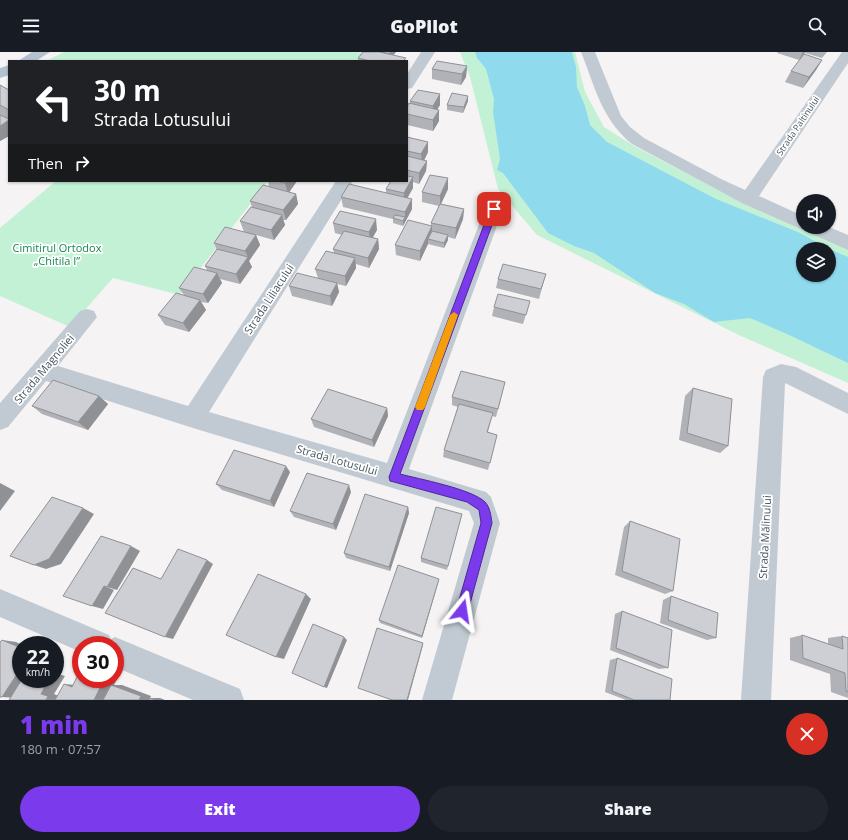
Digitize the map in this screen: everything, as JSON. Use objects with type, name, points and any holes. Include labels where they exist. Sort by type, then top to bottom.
[{"type":"main road","points":[[27,60],[43,52]]},
{"type":"street","points":[[408,83],[428,52]]},
{"type":"street","points":[[588,52],[614,116],[624,130],[638,140],[748,199],[796,220]]},
{"type":"street","name":"Strada Paltinului","points":[[748,199],[848,53]]},
{"type":"street","name":"Strada Liliacului","points":[[193,418],[344,182]]},
{"type":"street","points":[[394,477],[494,209]]},
{"type":"street","points":[[828,234],[848,243]]},
{"type":"street","name":"Strada Magnoliei","points":[[0,420],[43,371],[87,317]]},
{"type":"street","name":"Strada Lotusului","points":[[43,371],[193,418],[469,498],[482,506],[486,514],[487,523],[437,700]]},
{"type":"street","name":"Strada Mălinului","points":[[756,700],[774,377],[776,375],[788,374],[848,404]]},
{"type":"street","points":[[0,603],[78,636]]},
{"type":"street","points":[[124,656],[229,700]]},
{"type":"green space","points":[[64,52],[367,52],[362,60],[48,60]]},
{"type":"green space","points":[[460,52],[575,52],[585,92],[604,127],[634,146],[724,193],[796,225],[796,234],[816,234],[834,242],[796,242],[796,282],[836,282],[836,243],[848,248],[848,383],[741,336],[537,235],[498,189],[470,77]]},
{"type":"green space","name":"Cimitirul Ortodox „Chitila I”","points":[[55,182],[267,182],[180,295],[113,278],[70,327],[0,296],[0,228]]},
{"type":"water","points":[[475,52],[572,52],[576,67],[577,87],[585,106],[590,125],[607,142],[716,199],[796,231],[796,234],[802,234],[816,242],[796,242],[796,282],[836,282],[836,252],[848,257],[848,363],[750,318],[714,322],[684,304],[655,293],[594,253],[574,246],[548,233],[503,173],[497,170],[500,159],[493,112],[494,99],[486,69],[477,58]]},
{"type":"building","points":[[363,52],[380,52],[406,58],[404,60],[366,60],[358,58]]},
{"type":"building","points":[[380,52],[391,52],[389,54]]},
{"type":"building","points":[[804,54],[822,60],[809,77],[791,71]]},
{"type":"building","points":[[437,61],[467,66],[462,74],[432,69]]},
{"type":"building","points":[[0,85],[8,89],[8,109],[0,105]]},
{"type":"building","points":[[418,90],[440,94],[433,106],[410,101]]},
{"type":"building","points":[[452,93],[468,96],[464,107],[447,105]]},
{"type":"building","points":[[409,103],[439,110],[433,120],[408,114]]},
{"type":"building","points":[[0,115],[8,119],[8,121],[0,126]]},
{"type":"building","points":[[408,137],[428,142],[421,154],[408,151]]},
{"type":"building","points":[[408,156],[427,161],[419,173],[408,170]]},
{"type":"building","points":[[430,175],[448,178],[440,196],[422,192]]},
{"type":"building","points":[[408,176],[413,177],[404,193],[386,189],[390,182],[408,182]]},
{"type":"building","points":[[349,184],[412,199],[405,212],[341,197]]},
{"type":"building","points":[[263,185],[296,194],[283,210],[250,201]]},
{"type":"building","points":[[440,204],[464,209],[456,228],[431,223]]},
{"type":"building","points":[[251,207],[282,215],[271,230],[240,221]]},
{"type":"building","points":[[340,211],[376,219],[369,232],[333,223]]},
{"type":"building","points":[[395,215],[405,217],[403,221],[393,218]]},
{"type":"building","points":[[408,220],[432,226],[420,251],[395,245]]},
{"type":"building","points":[[225,227],[256,235],[245,251],[214,243]]},
{"type":"building","points":[[344,231],[378,239],[368,258],[333,249]]},
{"type":"building","points":[[432,231],[448,235],[444,243],[428,239]]},
{"type":"building","points":[[217,249],[248,257],[236,274],[205,266]]},
{"type":"building","points":[[326,251],[355,258],[345,276],[315,269]]},
{"type":"building","points":[[503,264],[546,274],[541,289],[498,279]]},
{"type":"building","points":[[194,267],[217,273],[203,294],[179,288]]},
{"type":"building","points":[[297,273],[337,283],[330,296],[289,286]]},
{"type":"building","points":[[176,293],[200,300],[183,323],[158,315]]},
{"type":"building","points":[[498,294],[530,301],[526,315],[494,307]]},
{"type":"building","points":[[461,371],[505,382],[498,409],[452,397]]},
{"type":"building","points":[[53,380],[99,396],[78,422],[32,406]]},
{"type":"building","points":[[693,388],[732,399],[728,446],[687,433]]},
{"type":"building","points":[[328,389],[387,408],[372,440],[311,419]]},
{"type":"building","points":[[459,404],[493,413],[487,432],[497,435],[490,463],[444,450]]},
{"type":"building","points":[[234,450],[286,466],[270,501],[216,484]]},
{"type":"building","points":[[307,473],[349,485],[333,524],[290,511]]},
{"type":"building","points":[[365,494],[408,507],[389,567],[344,553]]},
{"type":"building","points":[[52,497],[83,508],[49,559],[34,565],[10,556]]},
{"type":"building","points":[[436,507],[462,514],[448,566],[421,558]]},
{"type":"building","points":[[630,521],[680,539],[673,591],[622,571]]},
{"type":"building","points":[[101,536],[131,546],[107,587],[104,586],[92,606],[63,596]]},
{"type":"building","points":[[178,549],[207,560],[165,637],[105,613],[133,568],[161,579]]},
{"type":"building","points":[[398,565],[439,579],[422,636],[379,620]]},
{"type":"building","points":[[258,574],[306,594],[276,657],[226,635]]},
{"type":"building","points":[[671,596],[718,613],[716,638],[668,620]]},
{"type":"building","points":[[622,611],[672,630],[668,668],[616,648]]},
{"type":"building","points":[[313,624],[344,637],[324,687],[292,673]]},
{"type":"building","points":[[377,628],[423,643],[407,700],[392,700],[358,688]]},
{"type":"building","points":[[802,635],[843,649],[842,636],[848,638],[848,692],[846,691],[845,673],[803,658]]},
{"type":"building","points":[[2,640],[12,644],[12,682],[2,697],[0,697],[0,642]]},
{"type":"building","points":[[617,658],[672,679],[670,700],[634,700],[612,691]]},
{"type":"building","points":[[64,684],[72,688],[100,688],[94,700],[55,700],[62,688],[64,688]]},
{"type":"building","points":[[16,688],[44,688],[41,694],[48,696],[46,700],[9,700]]},
{"type":"building","points":[[109,688],[119,688],[141,696],[139,700],[103,700]]},
{"type":"slow traffic","points":[[420,407],[454,315]]},
{"type":"route","points":[[462,611],[487,523],[486,514],[482,506],[477,501],[469,498],[394,477],[494,209]]}]
